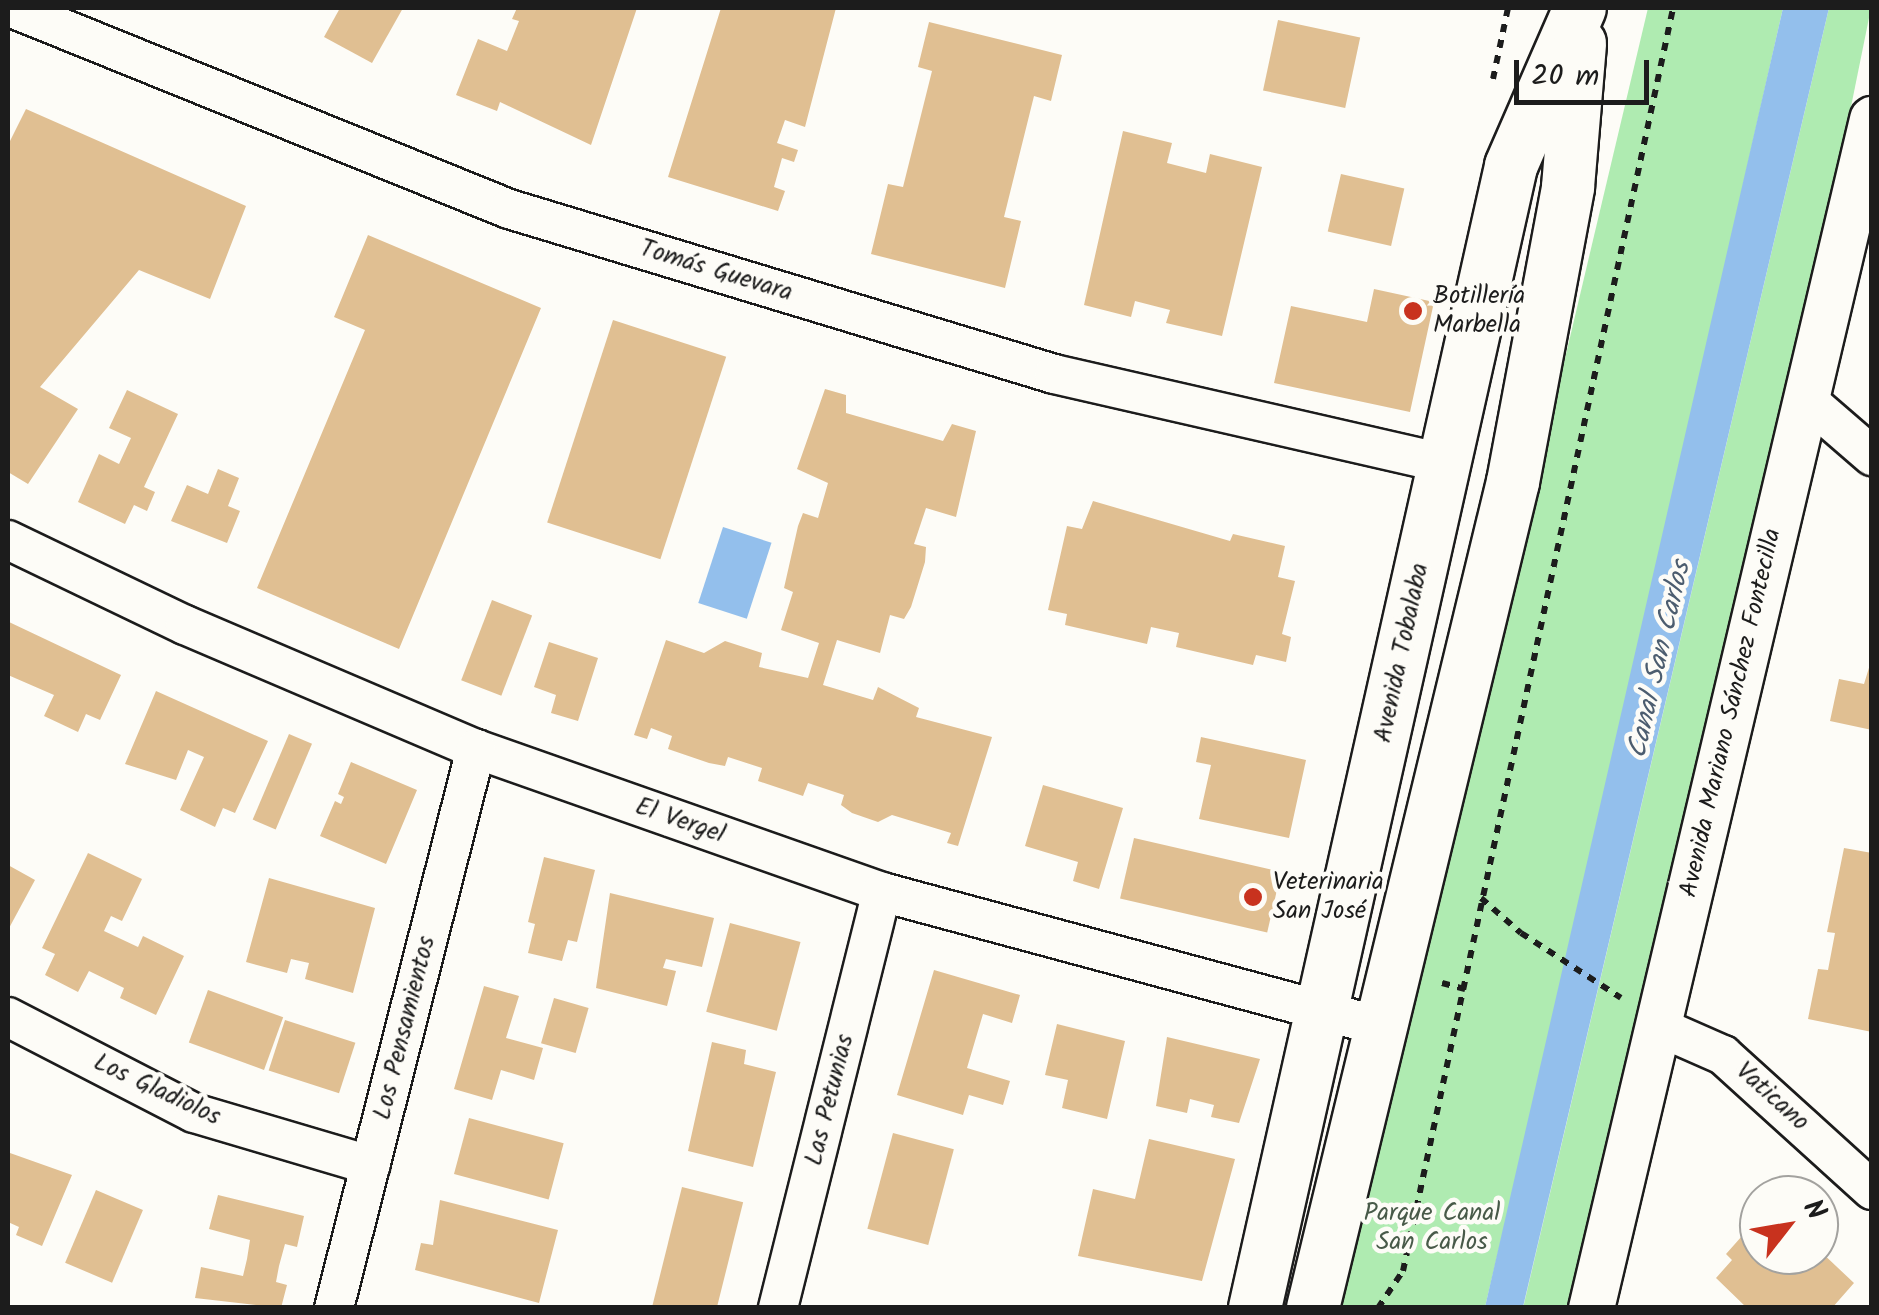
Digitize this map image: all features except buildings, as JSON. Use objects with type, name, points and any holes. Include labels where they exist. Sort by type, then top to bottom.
[{"type":"main road","name":"Avenida Tobalaba","points":[[1254,1308],[1511,166],[1581,8]]},
{"type":"main road","name":"Avenida Tobalaba","points":[[1313,1308],[1513,482],[1568,186],[1581,8]]},
{"type":"street","name":"Tomás Guevara","points":[[12,8],[508,209],[1054,374],[1443,462]]},
{"type":"street","name":"Avenida Mariano Sánchez Fontecilla","points":[[1591,1308],[1643,1014],[1806,398],[1872,119]]},
{"type":"street","points":[[1806,398],[1872,456]]},
{"type":"street","name":"El Vergel","points":[[8,540],[184,625],[476,749],[882,892],[1379,1026]]},
{"type":"street","name":"Los Pensamientos","points":[[334,1308],[476,749]]},
{"type":"street","name":"Las Petunias","points":[[778,1308],[882,892]]},
{"type":"street","name":"Vaticano","points":[[1643,1014],[1723,1055],[1872,1190]]},
{"type":"street","name":"Los Gladiolos","points":[[8,1017],[194,1113],[370,1165]]},
{"type":"path","points":[[1378,1308],[1403,1271],[1673,8]]},
{"type":"path","points":[[1480,897],[1521,933],[1643,1014]]},
{"type":"green space","name":"Parque Canal San Carlos","points":[[1648,8],[1783,8],[1572,943],[1485,1307],[1340,1308]]},
{"type":"green space","name":"Parque Canal San Carlos","points":[[1829,8],[1871,8],[1790,408],[1577,1307],[1523,1308]]},
{"type":"water","name":"Canal San Carlos","points":[[1783,8],[1829,8],[1523,1307],[1485,1307]]},
{"type":"water","points":[[723,527],[772,543],[747,619],[698,603]]},
{"type":"place","name":"Botillería Marbella","points":[[1413,311]]},
{"type":"place","name":"Veterinaria San José","points":[[1253,897]]}]
